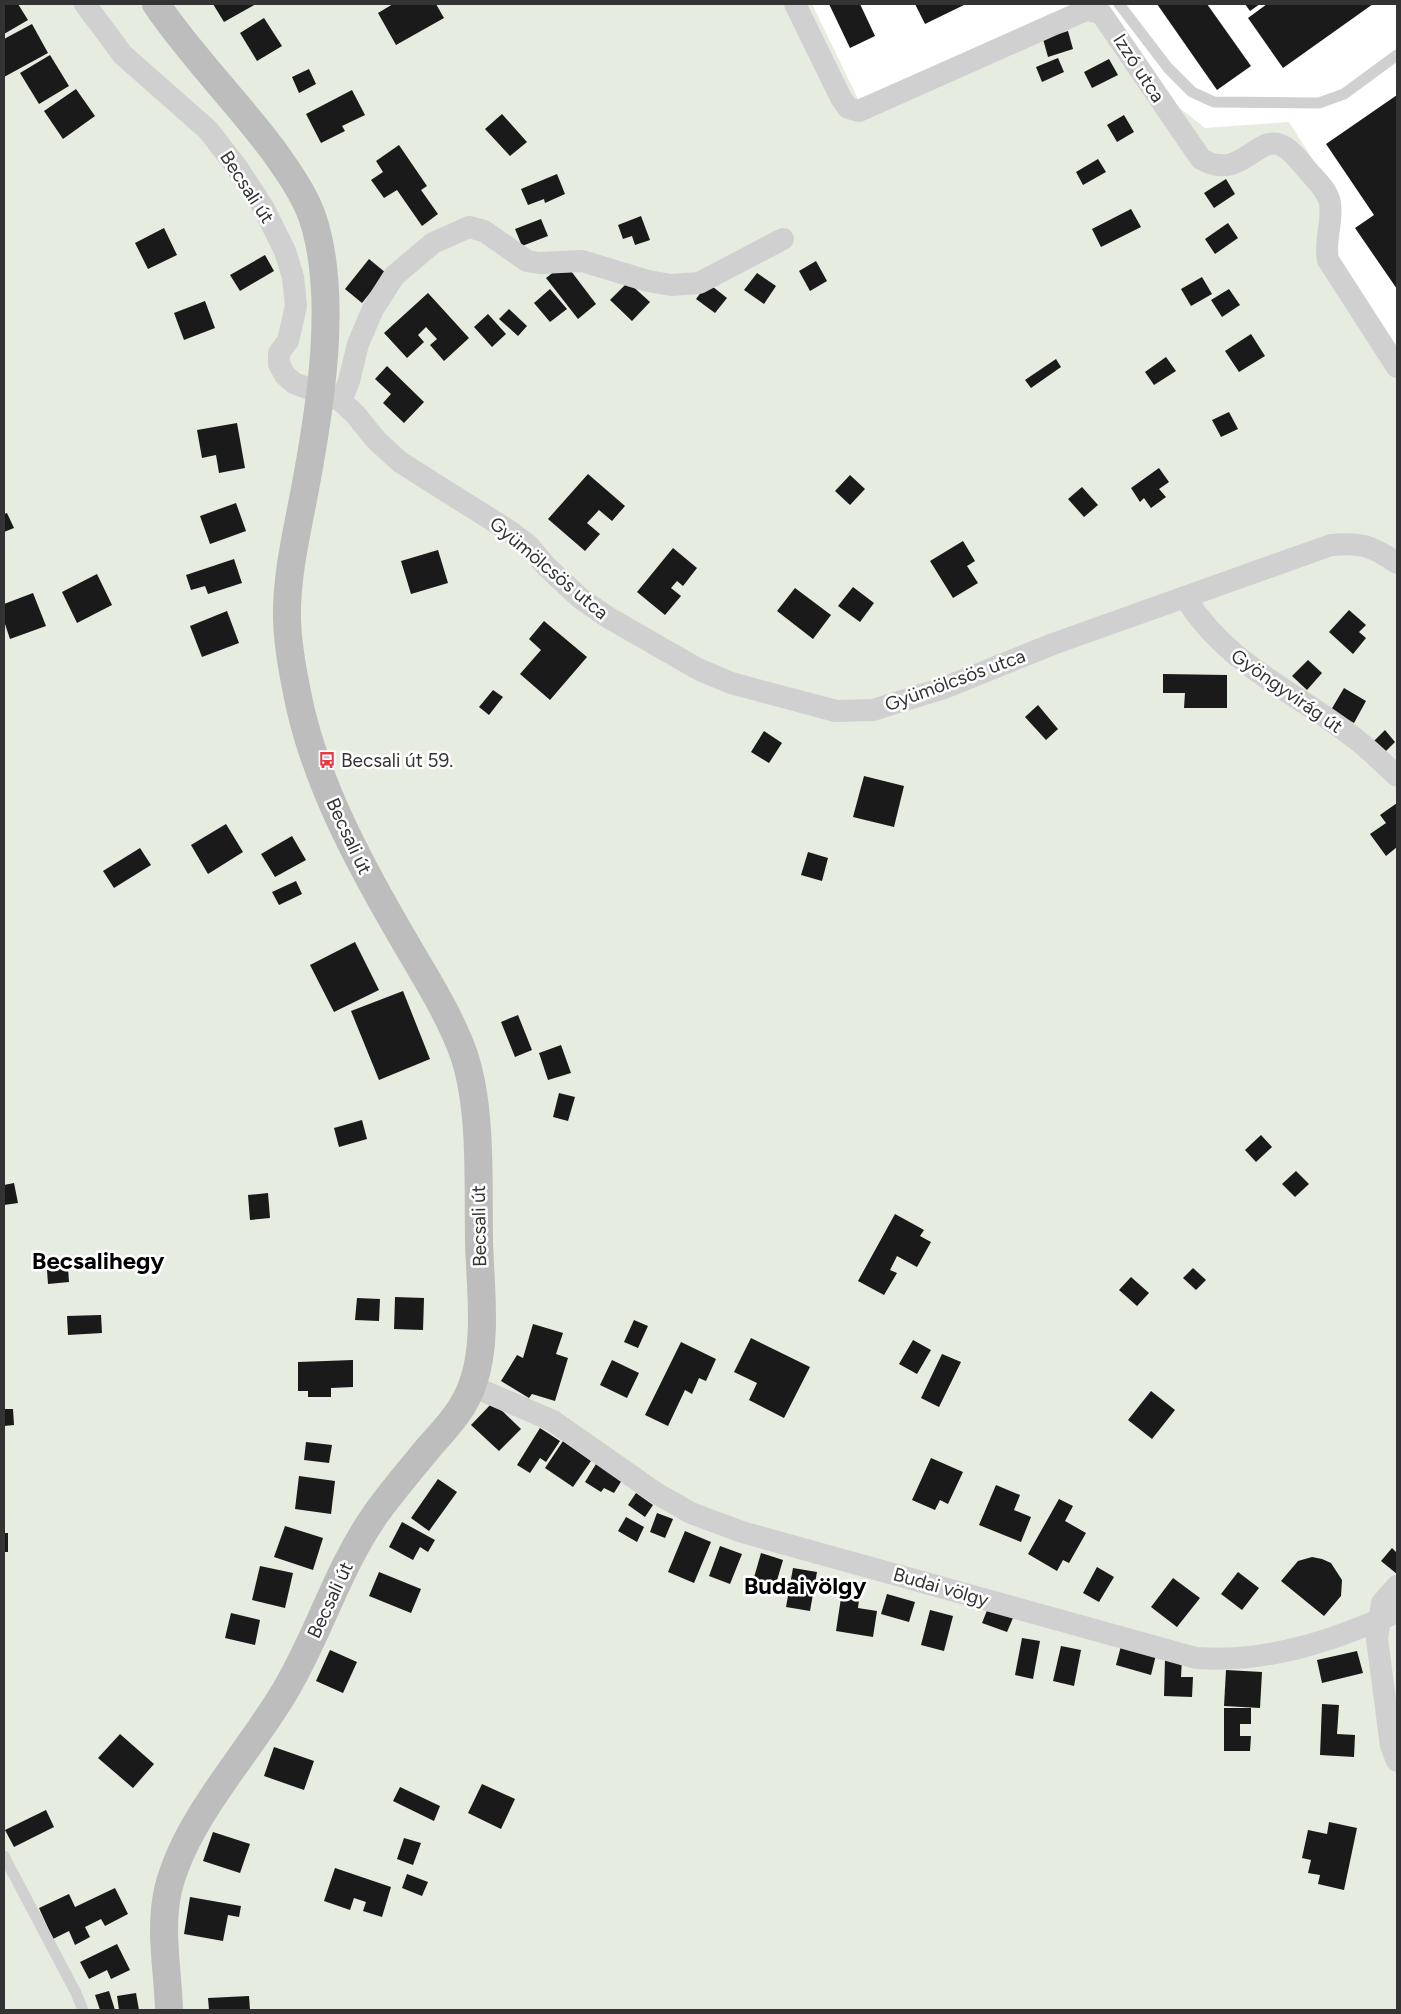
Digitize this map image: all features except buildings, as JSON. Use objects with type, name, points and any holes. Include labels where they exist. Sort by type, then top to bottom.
[{"type":"main road","name":"Becsali út","points":[[156,4],[186,45],[277,156],[298,186],[312,216],[320,252],[330,398],[290,576],[287,618],[292,664],[309,740],[341,822],[377,894],[436,998],[464,1056],[473,1092],[478,1176],[480,1339],[477,1368],[472,1386],[462,1406],[449,1425],[393,1491],[362,1534],[340,1574],[303,1659],[287,1689],[188,1838],[173,1873],[165,1910],[164,1953],[170,2010]]},
{"type":"street","name":"Becsali út","points":[[85,4],[123,55],[208,130],[236,166],[263,207],[285,251],[293,277],[295,296],[296,306],[292,328],[288,341],[279,353],[279,364],[285,375],[294,383],[330,398]]},
{"type":"street","name":"Izzó utca","points":[[794,4],[841,98],[848,108],[859,111],[1086,10],[1093,9],[1101,13],[1201,159],[1220,167],[1231,165],[1271,143],[1279,144],[1293,153],[1327,193],[1330,203],[1326,250],[1328,260],[1397,367]]},
{"type":"street","points":[[330,398],[349,381],[358,344],[373,309],[394,276],[433,243],[469,227],[484,231],[527,261],[540,263],[582,261],[648,281],[671,285],[699,283],[783,239]]},
{"type":"street","name":"Gyümölcsös utca","points":[[330,398],[356,414],[376,440],[400,462],[511,532],[529,546],[546,566],[580,598],[609,618],[698,669],[731,683],[836,711],[873,710],[904,702],[1053,644],[1331,545],[1355,543],[1376,549],[1397,562]]},
{"type":"street","name":"Gyöngyvirág út","points":[[1185,597],[1207,629],[1228,650],[1357,740],[1397,776]]},
{"type":"street","name":"Budai völgy","points":[[472,1386],[553,1421],[656,1493],[691,1512],[742,1532],[845,1559],[1196,1658],[1226,1660],[1289,1652],[1389,1616]]},
{"type":"street","points":[[1397,1586],[1382,1603],[1389,1616],[1377,1639],[1380,1678],[1391,1746],[1397,1761]]},
{"type":"lane","points":[[1119,4],[1168,68],[1192,92],[1214,102],[1319,103],[1344,94],[1397,55]]},
{"type":"lane","points":[[4,1856],[76,1993],[83,2010]]},
{"type":"shaded area","points":[[4,4],[812,4],[858,99],[1077,4],[1158,91],[1205,128],[1289,122],[1336,196],[1332,250],[1397,360],[1397,2010],[4,2010]]},
{"type":"place","name":"Becsali út 59.","points":[[327,760]]},
{"type":"district","name":"Becsalihegy","points":[[98,1260]]},
{"type":"district","name":"Budaivölgy","points":[[805,1585]]}]
